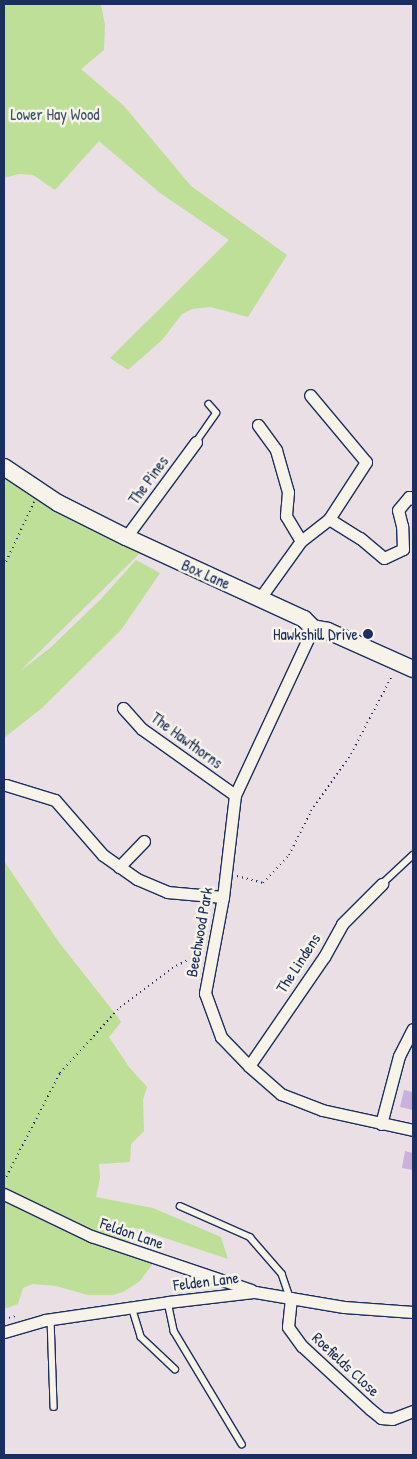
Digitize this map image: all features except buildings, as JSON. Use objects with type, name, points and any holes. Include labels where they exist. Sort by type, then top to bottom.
[{"type":"main road","name":"Box Lane","points":[[4,467],[39,491],[126,537],[304,619],[313,628],[328,631],[406,666]]},
{"type":"street","points":[[260,598],[301,541],[329,520],[366,462],[310,395]]},
{"type":"street","points":[[258,425],[276,450],[288,492],[286,516],[301,541]]},
{"type":"street","name":"The Pines","points":[[126,537],[196,442]]},
{"type":"street","points":[[403,549],[402,526],[398,510],[409,496],[413,499]]},
{"type":"street","points":[[329,520],[360,538],[384,558],[403,549]]},
{"type":"street","points":[[403,549],[413,555]]},
{"type":"street","name":"Beechwood Park","points":[[313,628],[235,795],[226,872],[205,993],[221,1037],[249,1066],[282,1094],[322,1110],[413,1130]]},
{"type":"street","name":"The Hawthorns","points":[[123,708],[142,729],[235,795]]},
{"type":"street","points":[[6,785],[55,800],[103,855],[137,879],[167,892],[222,897]]},
{"type":"street","points":[[119,867],[144,841]]},
{"type":"street","name":"The Lindens","points":[[249,1066],[324,958],[342,924],[382,884]]},
{"type":"street","points":[[381,1124],[399,1056],[413,1029]]},
{"type":"street","name":"Feldon Lane","points":[[4,1194],[91,1236],[255,1292]]},
{"type":"street","name":"Felden Lane","points":[[4,1332],[51,1319],[168,1302],[255,1292],[344,1307],[413,1312]]},
{"type":"street","name":"Roefields Close","points":[[290,1298],[288,1326],[302,1346],[381,1418],[392,1419],[413,1411]]},
{"type":"lane","points":[[196,442],[216,414],[209,405]]},
{"type":"lane","points":[[382,884],[413,854]]},
{"type":"lane","points":[[180,1206],[250,1237],[282,1274],[290,1298]]},
{"type":"lane","points":[[168,1302],[174,1331],[242,1444]]},
{"type":"lane","points":[[132,1307],[141,1337],[175,1369]]},
{"type":"lane","points":[[51,1319],[54,1407]]},
{"type":"path","points":[[4,566],[39,491]]},
{"type":"path","points":[[226,872],[263,883],[289,855],[311,811],[406,666]]},
{"type":"path","points":[[4,1181],[60,1073],[120,1006],[172,968],[214,946]]},
{"type":"green space","name":"Lower Hay Wood","points":[[4,4],[101,4],[105,25],[104,50],[81,69],[124,106],[191,186],[287,255],[248,317],[211,307],[192,309],[182,314],[162,340],[128,370],[110,358],[229,240],[160,193],[99,141],[55,190],[33,175],[19,174],[4,178]]},
{"type":"green space","points":[[4,475],[28,493],[140,553],[19,672],[50,648],[101,599],[136,560],[160,573],[121,630],[42,708],[4,738]]},
{"type":"green space","points":[[4,861],[58,941],[121,1022],[109,1037],[129,1067],[147,1087],[143,1100],[144,1131],[131,1144],[130,1162],[99,1164],[100,1178],[96,1197],[153,1208],[221,1237],[228,1259],[132,1227],[131,1240],[124,1245],[4,1192]]},
{"type":"green space","points":[[4,1198],[154,1262],[140,1281],[123,1292],[113,1295],[88,1295],[56,1286],[33,1284],[23,1288],[18,1304],[4,1309]]},
{"type":"place","name":"Hawkshill Drive","points":[[368,634]]}]
